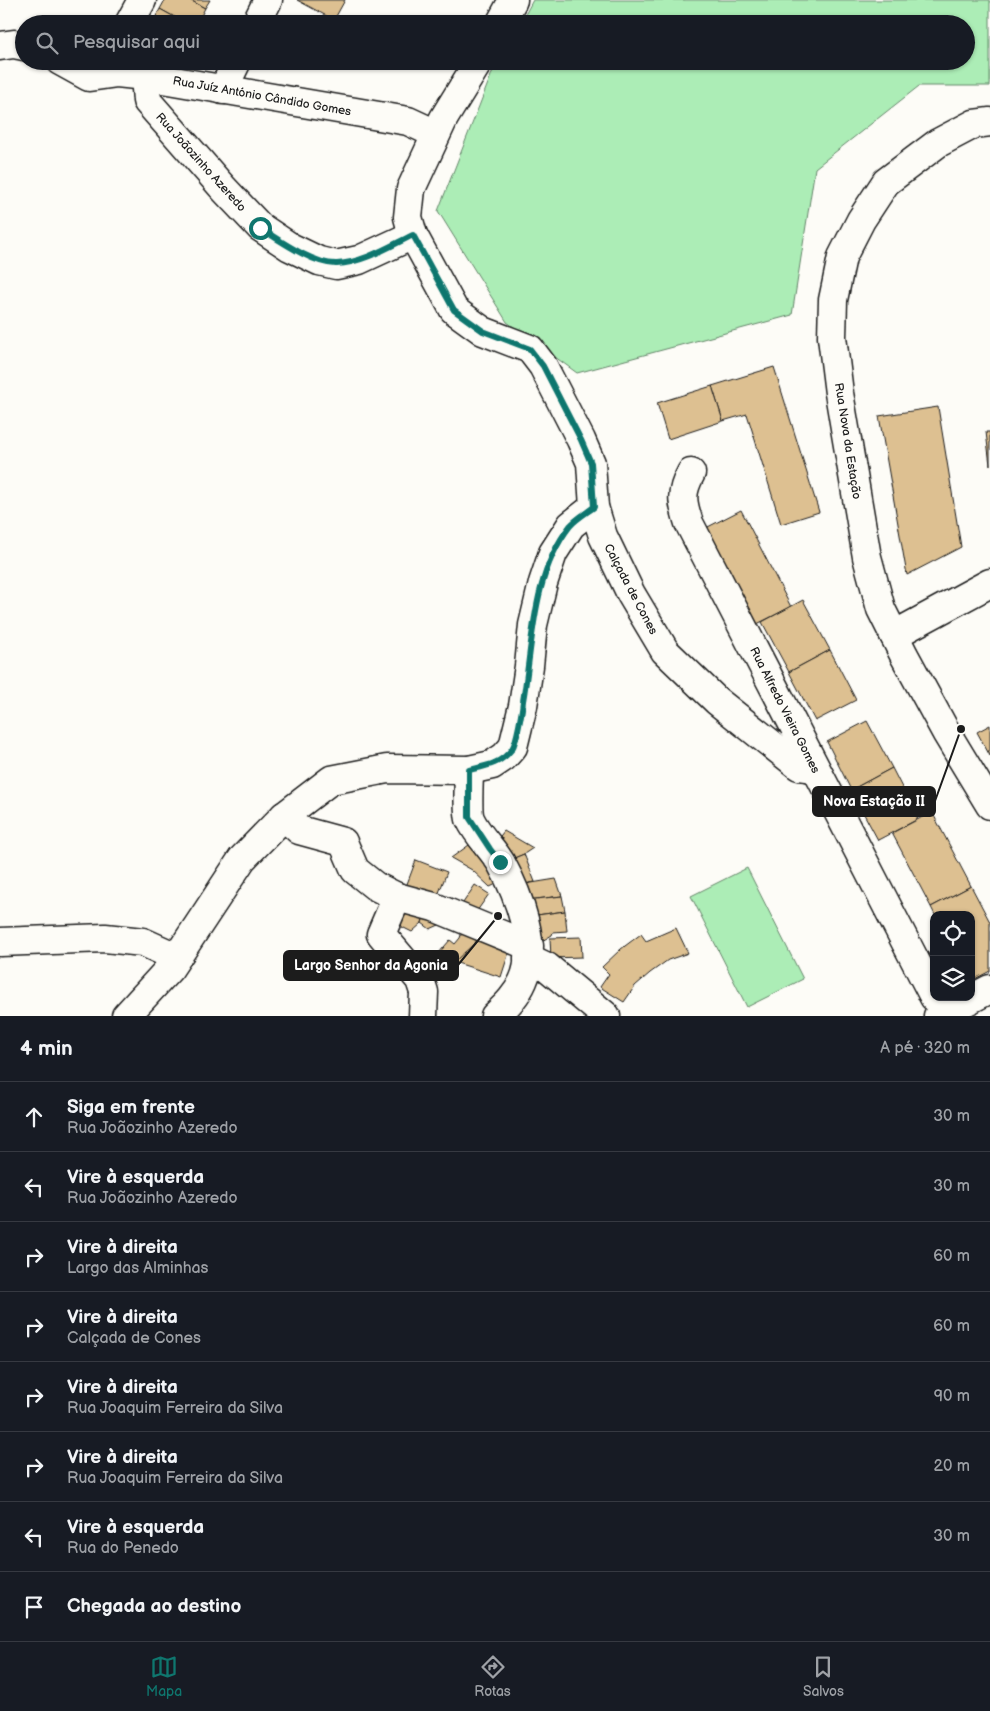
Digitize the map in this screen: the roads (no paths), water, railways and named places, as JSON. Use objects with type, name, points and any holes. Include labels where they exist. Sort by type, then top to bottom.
[{"type":"street","points":[[134,15],[142,0]]},
{"type":"street","points":[[260,15],[268,0]]},
{"type":"street","points":[[505,15],[513,0]]},
{"type":"street","points":[[0,46],[15,44]]},
{"type":"street","name":"Rua Juíz António Cândido Gomes","points":[[76,70],[89,77],[110,70]]},
{"type":"street","name":"Rua Juíz António Cândido Gomes","points":[[128,70],[145,76],[408,121],[436,134]]},
{"type":"street","points":[[223,90],[233,70]]},
{"type":"street","points":[[413,235],[408,217],[411,189],[436,134],[474,70]]},
{"type":"street","name":"Rua Joãozinho Azeredo","points":[[145,76],[147,101],[260,228],[290,248],[319,261],[336,265],[359,260],[413,235]]},
{"type":"street","name":"Rua Nova da Estação","points":[[990,122],[974,124],[938,143],[886,182],[861,220],[842,256],[833,300],[832,337],[839,393],[867,557],[881,609],[947,734],[990,805]]},
{"type":"street","name":"Calçada de Cones","points":[[413,235],[454,310],[483,331],[530,349],[543,366],[591,463],[594,507],[602,536],[631,594],[665,651],[717,701],[799,766],[814,768]]},
{"type":"street","name":"Rua Alfredo Vieira Gomes","points":[[691,473],[682,492],[683,505],[689,523],[937,1006]]},
{"type":"street","points":[[126,1016],[170,968],[242,859],[284,816],[331,780],[387,769],[469,770],[492,765],[504,757],[513,747],[528,674],[533,625],[543,583],[553,553],[571,525],[594,507]]},
{"type":"street","points":[[894,635],[990,583]]},
{"type":"street","points":[[469,770],[469,817],[504,870],[523,914],[529,952],[524,979],[511,1001],[495,1016]]},
{"type":"street","points":[[284,816],[299,830],[343,842],[355,870],[375,886],[397,896],[434,907],[529,952],[606,1016]]},
{"type":"street","points":[[397,896],[381,934],[420,980],[424,992],[423,1016]]},
{"type":"street","points":[[0,942],[105,938],[143,942],[176,957]]},
{"type":"street","points":[[937,1006],[990,988]]},
{"type":"place","name":"Nova Estação II","points":[[961,729]]},
{"type":"place","name":"Largo Senhor da Agonia","points":[[498,916]]}]
